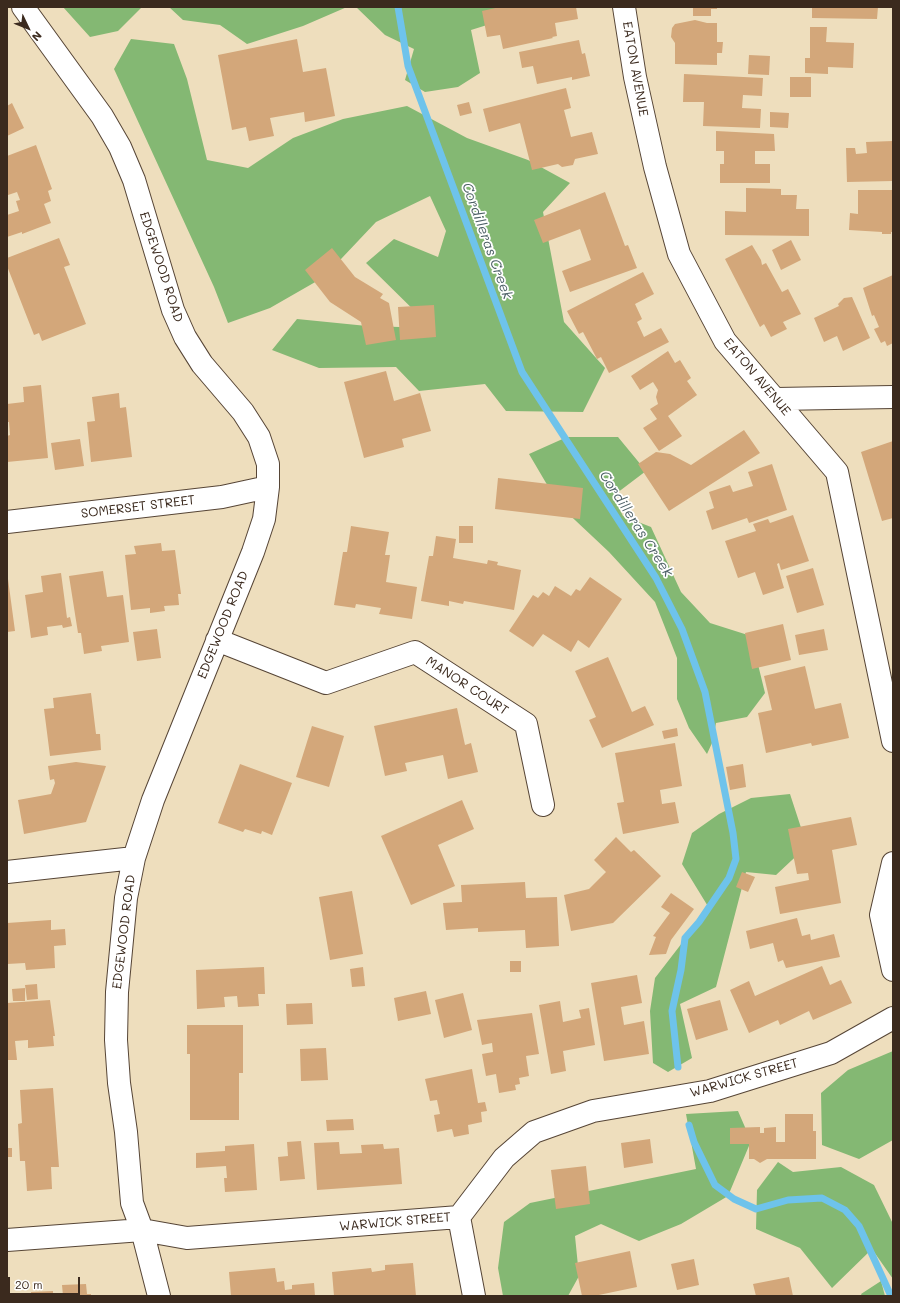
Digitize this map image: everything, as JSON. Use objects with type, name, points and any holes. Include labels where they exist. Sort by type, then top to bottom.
[{"type":"street","name":"EDGEWOOD ROAD","points":[[23,7],[102,116],[120,147],[134,180],[173,310],[185,337],[202,364],[243,412],[260,437],[268,464],[268,487],[264,519],[153,800],[134,858],[126,898],[120,947],[116,1040],[132,1203],[142,1230],[159,1296]]},
{"type":"street","name":"EATON AVENUE","points":[[624,7],[636,77],[655,167],[680,254],[725,341],[776,399],[836,472],[889,703],[893,741]]},
{"type":"street","points":[[776,399],[893,398]]},
{"type":"street","name":"SOMERSET STREET","points":[[7,522],[222,496],[268,487]]},
{"type":"street","name":"MANOR COURT","points":[[217,640],[326,683],[414,652],[526,724],[543,805]]},
{"type":"street","points":[[7,872],[134,858]]},
{"type":"street","points":[[893,863],[881,915],[893,970]]},
{"type":"street","name":"WARWICK STREET","points":[[7,1240],[142,1230],[187,1238],[459,1217],[504,1158],[534,1132],[593,1111],[710,1090],[831,1053],[893,1018]]},
{"type":"street","points":[[459,1217],[474,1296]]},
{"type":"green space","points":[[63,7],[142,7],[118,31],[90,37]]},
{"type":"green space","points":[[169,7],[347,7],[303,26],[247,44],[220,25],[183,20]]},
{"type":"green space","points":[[356,7],[523,7],[516,16],[471,30],[480,73],[458,87],[425,92],[405,80],[414,49],[385,35]]},
{"type":"green space","points":[[131,39],[174,44],[187,79],[207,160],[248,168],[293,138],[343,119],[407,106],[467,138],[528,160],[570,183],[543,212],[564,322],[605,368],[583,412],[506,411],[485,384],[419,391],[396,367],[319,368],[272,350],[297,319],[367,326],[432,328],[366,263],[394,239],[438,257],[446,231],[430,196],[376,222],[324,277],[270,308],[228,323],[214,287],[114,69]]},
{"type":"green space","points":[[567,437],[618,437],[646,471],[613,496],[623,516],[651,527],[681,592],[710,623],[751,636],[765,693],[747,717],[716,723],[712,743],[707,754],[689,728],[677,699],[677,658],[655,602],[609,552],[559,505],[529,454]]},
{"type":"green space","points":[[790,794],[807,846],[776,875],[746,872],[716,987],[680,1004],[692,1058],[668,1072],[653,1063],[650,1011],[655,978],[709,908],[682,864],[692,833],[719,814],[751,798]]},
{"type":"green space","points":[[893,1051],[893,1140],[859,1159],[822,1145],[821,1093],[848,1070]]},
{"type":"green space","points":[[738,1111],[751,1141],[728,1196],[681,1224],[639,1241],[601,1224],[575,1236],[579,1276],[568,1296],[503,1296],[498,1268],[504,1222],[530,1203],[696,1169],[686,1114]]},
{"type":"green space","points":[[778,1162],[793,1172],[841,1167],[874,1185],[893,1224],[893,1279],[872,1249],[832,1288],[800,1248],[756,1229],[757,1190]]},
{"type":"green space","points":[[881,1281],[885,1296],[862,1296],[861,1294]]},
{"type":"building","points":[[500,7],[576,7],[578,19],[555,23],[557,36],[552,37],[553,38],[503,49],[500,35],[487,37],[482,11]]},
{"type":"building","points":[[684,7],[717,7],[717,9],[711,9],[711,16],[693,16],[693,8]]},
{"type":"building","points":[[812,7],[878,7],[877,19],[812,18]]},
{"type":"building","points":[[695,20],[707,23],[717,23],[717,42],[723,42],[722,53],[717,53],[717,65],[675,64],[675,43],[671,37],[672,28],[675,24]]},
{"type":"building","points":[[810,27],[827,27],[826,42],[854,43],[853,68],[828,67],[828,74],[805,73],[805,58],[810,58]]},
{"type":"building","points":[[297,39],[303,72],[326,68],[335,116],[305,122],[304,112],[270,118],[274,136],[249,141],[246,127],[232,130],[218,55]]},
{"type":"building","points":[[579,40],[582,54],[585,53],[590,76],[572,80],[572,77],[537,84],[533,66],[522,68],[519,52]]},
{"type":"building","points":[[749,55],[770,56],[769,75],[748,74]]},
{"type":"building","points":[[684,74],[763,78],[762,96],[743,95],[742,108],[761,109],[760,128],[703,126],[704,102],[683,102]]},
{"type":"building","points":[[790,77],[811,77],[811,97],[790,97]]},
{"type":"building","points":[[566,88],[571,108],[564,110],[571,137],[592,132],[598,154],[575,159],[573,165],[562,167],[558,164],[532,170],[520,123],[489,132],[483,109]]},
{"type":"building","points":[[469,102],[472,113],[460,116],[457,105]]},
{"type":"building","points":[[12,103],[24,128],[7,136],[7,106]]},
{"type":"building","points":[[770,112],[789,113],[788,128],[770,127]]},
{"type":"building","points":[[716,131],[774,134],[775,151],[755,151],[755,164],[770,164],[770,183],[720,183],[720,164],[724,164],[724,151],[716,151]]},
{"type":"building","points":[[893,141],[893,181],[847,182],[846,148],[855,148],[856,154],[867,153],[866,142]]},
{"type":"building","points":[[36,145],[52,189],[48,191],[51,201],[44,204],[51,223],[22,234],[22,232],[7,237],[7,215],[19,211],[16,201],[20,200],[17,192],[7,194],[7,156]]},
{"type":"building","points":[[746,188],[781,189],[781,195],[797,195],[796,209],[809,209],[809,236],[725,235],[725,211],[746,212]]},
{"type":"building","points":[[858,190],[893,190],[893,232],[891,232],[891,234],[849,230],[850,213],[858,214]]},
{"type":"building","points":[[605,192],[625,246],[628,245],[637,268],[570,292],[562,271],[591,260],[580,229],[543,243],[534,220]]},
{"type":"building","points":[[59,238],[70,265],[64,267],[86,324],[42,341],[39,333],[34,335],[7,266],[7,258]]},
{"type":"building","points":[[791,240],[801,260],[781,270],[772,250]]},
{"type":"building","points":[[752,245],[761,260],[762,265],[766,263],[782,292],[788,289],[801,314],[783,322],[787,329],[771,337],[764,324],[760,327],[725,259]]},
{"type":"building","points":[[332,248],[355,277],[383,294],[380,298],[389,303],[396,340],[366,345],[361,322],[330,302],[305,270]]},
{"type":"building","points":[[643,272],[654,294],[635,304],[642,319],[637,322],[644,337],[661,328],[669,342],[609,373],[601,357],[597,359],[583,332],[579,334],[567,311]]},
{"type":"building","points":[[893,275],[893,343],[887,346],[885,341],[881,343],[874,329],[879,327],[874,315],[872,316],[863,288]]},
{"type":"building","points":[[852,297],[870,338],[843,351],[837,336],[824,342],[814,318],[839,306],[838,304],[844,298]]},
{"type":"building","points":[[434,305],[436,337],[400,340],[398,307]]},
{"type":"building","points":[[668,351],[675,363],[680,360],[691,378],[687,381],[697,395],[668,416],[682,436],[659,451],[643,428],[657,419],[650,409],[658,404],[656,397],[658,390],[653,382],[640,390],[631,376]]},
{"type":"building","points":[[386,371],[394,401],[420,393],[431,431],[402,439],[404,447],[364,458],[344,382]]},
{"type":"building","points":[[41,385],[48,458],[7,462],[7,436],[10,435],[9,422],[7,422],[7,404],[24,402],[23,387]]},
{"type":"building","points":[[119,393],[120,408],[126,407],[132,457],[91,462],[87,422],[95,421],[92,397]]},
{"type":"building","points":[[744,430],[760,453],[669,511],[638,464],[656,452],[670,454],[691,465]]},
{"type":"building","points":[[80,439],[84,466],[55,470],[51,443]]},
{"type":"building","points":[[893,441],[893,518],[882,521],[861,452]]},
{"type":"building","points":[[772,464],[787,510],[749,523],[747,518],[712,530],[706,511],[714,508],[709,492],[730,485],[733,492],[753,486],[748,472]]},
{"type":"building","points":[[498,478],[583,488],[580,519],[495,509]]},
{"type":"building","points":[[793,515],[809,561],[781,570],[779,563],[777,564],[784,588],[763,595],[755,572],[738,578],[725,541],[756,531],[753,524],[768,519],[770,523]]},
{"type":"building","points":[[351,526],[389,532],[385,555],[390,555],[386,582],[417,587],[412,619],[379,614],[381,608],[356,604],[355,608],[334,605],[343,552],[347,552]]},
{"type":"building","points":[[459,526],[473,526],[473,543],[459,543]]},
{"type":"building","points":[[436,536],[456,539],[453,558],[487,564],[488,560],[498,562],[497,565],[521,570],[514,610],[464,601],[463,604],[449,601],[449,606],[421,601],[429,556],[433,556]]},
{"type":"building","points":[[161,543],[162,551],[175,550],[181,594],[178,594],[179,605],[164,606],[165,611],[150,613],[150,608],[131,610],[125,555],[136,554],[134,546]]},
{"type":"building","points":[[813,568],[824,605],[797,613],[786,576]]},
{"type":"building","points":[[103,571],[107,597],[123,595],[129,642],[101,646],[102,651],[84,654],[81,633],[78,633],[69,576]]},
{"type":"building","points":[[61,573],[67,618],[70,617],[72,626],[63,628],[62,625],[47,627],[48,635],[31,638],[25,595],[43,592],[41,576]]},
{"type":"building","points":[[590,577],[622,599],[589,648],[578,640],[571,652],[543,634],[533,647],[509,631],[533,595],[538,598],[543,592],[549,596],[555,586],[571,596],[576,589],[580,591]]},
{"type":"building","points":[[7,579],[15,631],[7,632]]},
{"type":"building","points":[[783,624],[791,660],[752,669],[745,633]]},
{"type":"building","points":[[157,629],[161,658],[137,661],[133,632]]},
{"type":"building","points":[[824,629],[828,650],[799,655],[795,635]]},
{"type":"building","points":[[608,657],[632,712],[645,706],[654,725],[602,748],[589,720],[596,717],[575,671]]},
{"type":"building","points":[[805,666],[815,709],[841,703],[849,738],[812,746],[811,743],[766,753],[758,713],[772,710],[764,676]]},
{"type":"building","points":[[91,693],[96,734],[100,734],[101,750],[50,756],[44,709],[54,708],[53,698]]},
{"type":"building","points":[[457,708],[465,745],[471,743],[478,772],[448,779],[443,755],[405,763],[407,771],[385,776],[374,726]]},
{"type":"building","points":[[312,726],[344,736],[329,787],[296,777]]},
{"type":"building","points":[[677,728],[678,736],[664,739],[662,731]]},
{"type":"building","points":[[675,743],[682,786],[660,790],[662,804],[675,802],[679,823],[623,834],[617,803],[624,802],[615,753]]},
{"type":"building","points":[[76,762],[106,766],[86,822],[24,834],[18,800],[51,794],[55,783],[54,779],[50,780],[48,766]]},
{"type":"building","points":[[240,764],[292,783],[272,835],[262,831],[261,834],[245,829],[243,832],[218,823]]},
{"type":"building","points":[[743,764],[746,787],[730,790],[726,767]]},
{"type":"building","points":[[462,800],[474,829],[438,845],[455,886],[411,905],[381,836]]},
{"type":"building","points":[[851,817],[857,845],[832,850],[841,903],[780,914],[775,887],[809,880],[808,873],[797,874],[788,829]]},
{"type":"building","points":[[616,837],[631,852],[634,850],[661,876],[613,923],[571,931],[564,895],[589,889],[606,872],[594,860]]},
{"type":"building","points":[[742,872],[755,877],[748,892],[736,887]]},
{"type":"building","points":[[525,882],[526,898],[557,897],[559,946],[526,948],[525,930],[478,932],[478,928],[446,930],[443,903],[462,902],[461,885]]},
{"type":"building","points":[[352,891],[363,954],[330,960],[319,897]]},
{"type":"building","points":[[671,893],[694,909],[671,940],[666,954],[649,955],[656,937],[653,936],[670,913],[661,907]]},
{"type":"building","points":[[797,918],[802,936],[810,934],[811,940],[834,934],[840,957],[786,968],[783,960],[778,962],[773,943],[750,949],[746,931]]},
{"type":"building","points":[[51,920],[51,930],[65,929],[66,945],[54,946],[55,968],[26,970],[25,963],[7,964],[7,923]]},
{"type":"building","points":[[510,961],[521,961],[521,972],[510,972]]},
{"type":"building","points":[[822,966],[830,985],[841,980],[852,1003],[813,1020],[809,1011],[780,1025],[778,1020],[749,1033],[730,990],[749,981],[755,996]]},
{"type":"building","points":[[264,967],[265,994],[258,994],[259,1006],[238,1007],[237,996],[224,997],[225,1007],[197,1009],[196,970]]},
{"type":"building","points":[[363,967],[365,986],[352,987],[350,969]]},
{"type":"building","points":[[637,975],[642,1003],[621,1007],[624,1025],[644,1021],[649,1054],[604,1061],[591,983]]},
{"type":"building","points":[[37,984],[38,999],[27,1000],[25,985]]},
{"type":"building","points":[[25,988],[25,1001],[13,1001],[12,989]]},
{"type":"building","points":[[426,991],[431,1014],[398,1021],[394,998]]},
{"type":"building","points":[[463,993],[472,1030],[444,1038],[435,1000]]},
{"type":"building","points":[[50,1000],[55,1036],[53,1036],[54,1046],[28,1048],[28,1040],[15,1041],[17,1060],[7,1060],[7,1003]]},
{"type":"building","points":[[720,1000],[728,1030],[696,1040],[687,1009]]},
{"type":"building","points":[[560,1001],[563,1022],[581,1018],[579,1010],[589,1008],[595,1045],[563,1051],[566,1071],[551,1074],[539,1005]]},
{"type":"building","points":[[312,1003],[313,1024],[287,1025],[286,1004]]},
{"type":"building","points":[[532,1013],[539,1054],[526,1056],[529,1076],[519,1078],[520,1084],[515,1085],[516,1090],[499,1093],[496,1074],[486,1076],[482,1054],[493,1052],[492,1043],[482,1045],[477,1020]]},
{"type":"building","points":[[187,1025],[243,1025],[243,1073],[239,1073],[239,1120],[190,1120],[190,1054],[187,1054]]},
{"type":"building","points":[[326,1048],[328,1080],[301,1081],[300,1049]]},
{"type":"building","points":[[472,1069],[478,1103],[485,1102],[487,1111],[481,1112],[482,1122],[468,1125],[469,1134],[454,1137],[452,1129],[437,1132],[434,1115],[440,1114],[437,1100],[430,1101],[425,1079]]},
{"type":"building","points":[[53,1088],[59,1167],[51,1167],[52,1189],[27,1191],[25,1161],[20,1161],[18,1124],[22,1123],[20,1090]]},
{"type":"building","points":[[785,1114],[813,1114],[813,1131],[816,1131],[816,1159],[767,1159],[760,1163],[754,1159],[749,1159],[749,1144],[730,1144],[730,1128],[760,1127],[760,1133],[764,1133],[764,1128],[776,1127],[776,1142],[785,1142]]},
{"type":"building","points":[[353,1119],[354,1130],[327,1131],[326,1120]]},
{"type":"building","points":[[650,1139],[653,1163],[624,1168],[621,1143]]},
{"type":"building","points":[[301,1141],[305,1179],[280,1181],[278,1157],[288,1156],[287,1142]]},
{"type":"building","points":[[339,1142],[340,1154],[362,1153],[361,1145],[383,1144],[384,1149],[399,1148],[402,1184],[317,1190],[314,1143]]},
{"type":"building","points":[[254,1144],[257,1190],[225,1192],[224,1178],[227,1178],[226,1166],[196,1168],[196,1153],[225,1151],[225,1146]]},
{"type":"building","points":[[7,1148],[12,1148],[12,1157],[7,1157]]},
{"type":"building","points":[[586,1166],[590,1204],[556,1209],[551,1170]]},
{"type":"building","points":[[630,1251],[637,1287],[594,1296],[582,1296],[575,1263]]},
{"type":"building","points":[[694,1259],[699,1285],[677,1290],[671,1264]]},
{"type":"building","points":[[413,1263],[416,1296],[334,1296],[332,1272],[371,1268],[372,1272],[385,1270],[385,1265]]},
{"type":"building","points":[[275,1268],[277,1282],[284,1281],[285,1290],[292,1289],[292,1285],[314,1283],[315,1296],[231,1296],[229,1272]]},
{"type":"building","points":[[789,1277],[793,1296],[756,1296],[753,1284]]},
{"type":"building","points":[[86,1284],[87,1294],[91,1294],[91,1296],[63,1296],[62,1285]]},
{"type":"building","points":[[53,1291],[53,1296],[31,1296],[31,1292]]},
{"type":"waterway","name":"Cordilleras Creek","points":[[398,7],[408,66],[522,372],[656,578],[682,629],[705,692],[733,833],[736,859],[729,878],[699,922],[685,938],[681,970],[672,1011],[678,1067]]},
{"type":"waterway","name":"Cordilleras Creek","points":[[689,1125],[694,1142],[715,1185],[734,1199],[756,1209],[788,1200],[822,1198],[845,1210],[859,1226],[891,1296]]}]
